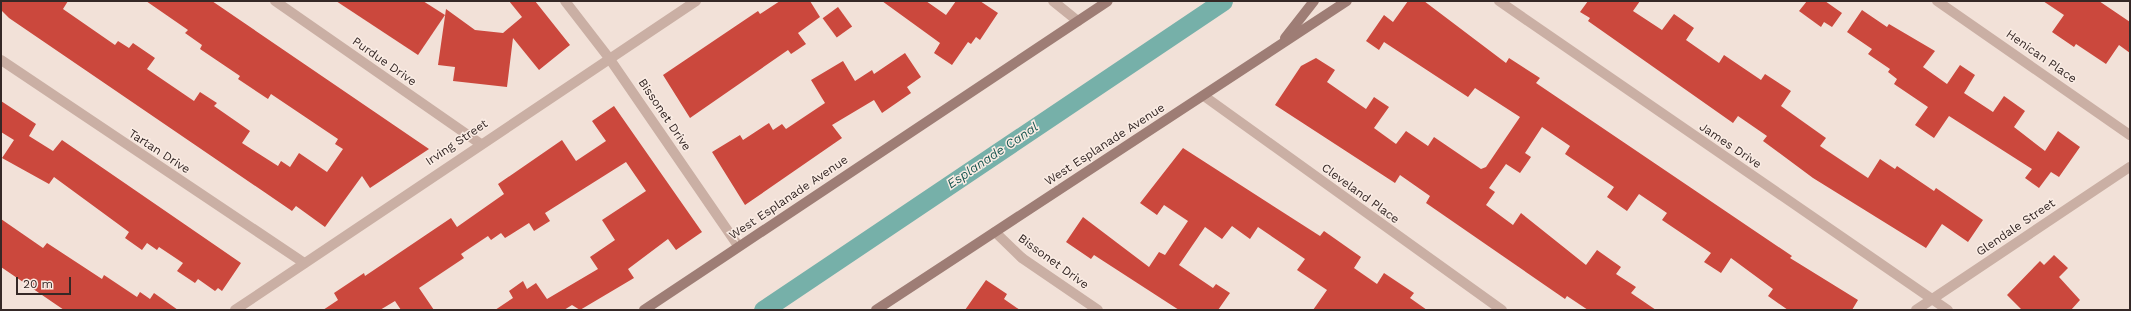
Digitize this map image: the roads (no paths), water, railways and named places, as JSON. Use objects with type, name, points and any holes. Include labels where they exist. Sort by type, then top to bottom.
[{"type":"main road","name":"West Esplanade Avenue","points":[[644,310],[1108,1]]},
{"type":"main road","points":[[1280,44],[1314,1]]},
{"type":"main road","name":"West Esplanade Avenue","points":[[876,310],[1347,1]]},
{"type":"street","name":"Purdue Drive","points":[[275,1],[479,144]]},
{"type":"street","name":"Bissonet Drive","points":[[565,1],[609,58],[738,246]]},
{"type":"street","name":"Irving Street","points":[[235,310],[479,144],[696,1]]},
{"type":"street","points":[[1053,1],[1078,21]]},
{"type":"street","name":"James Drive","points":[[1499,1],[1948,310]]},
{"type":"street","name":"Henican Place","points":[[1937,1],[2130,135]]},
{"type":"street","name":"Tartan Drive","points":[[1,60],[304,263]]},
{"type":"street","name":"Cleveland Place","points":[[1204,96],[1502,310]]},
{"type":"street","name":"Glendale Street","points":[[1916,310],[2130,167]]},
{"type":"street","name":"Bissonet Drive","points":[[995,232],[1022,258],[1098,310]]},
{"type":"waterway","name":"Esplanade Canal","points":[[763,310],[1223,1]]}]
